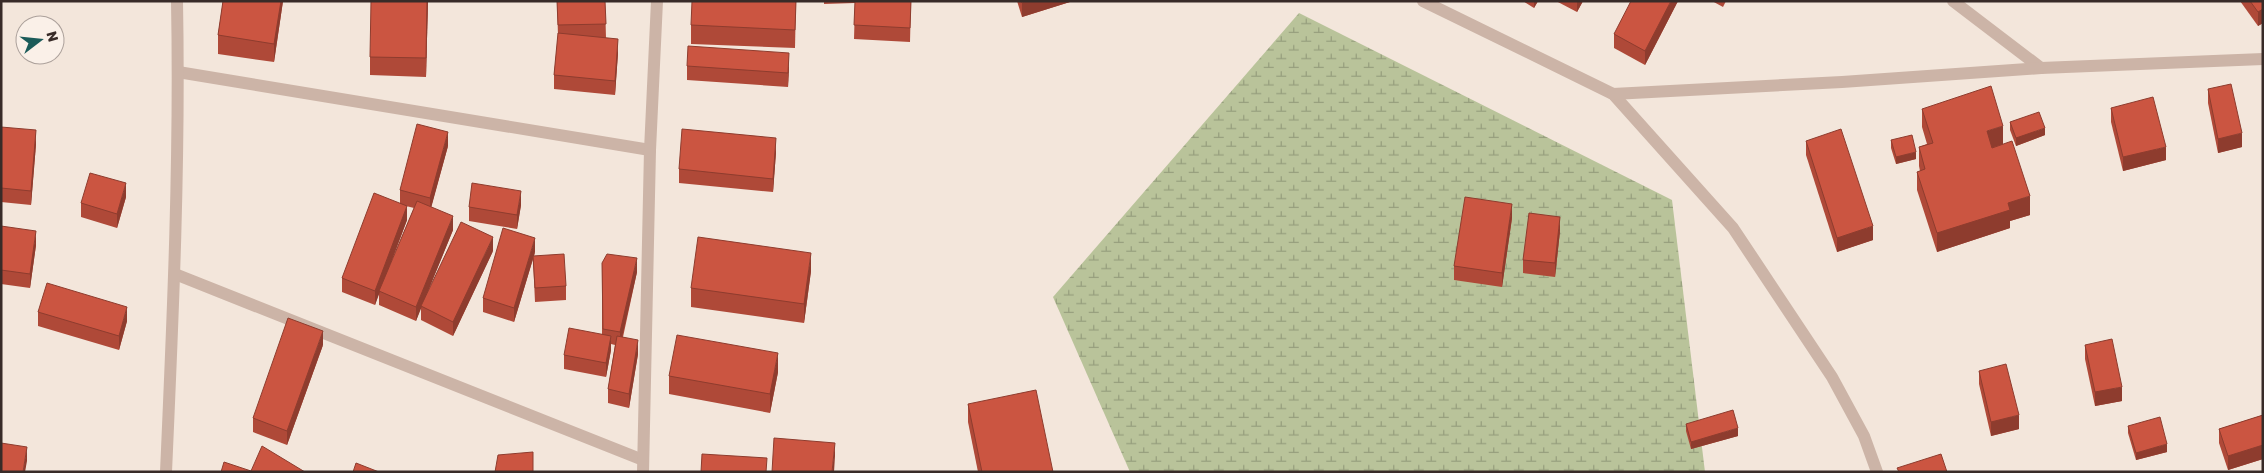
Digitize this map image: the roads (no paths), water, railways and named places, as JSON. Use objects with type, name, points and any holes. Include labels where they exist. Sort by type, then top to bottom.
[{"type":"street","points":[[166,472],[175,274],[178,72],[177,1]]},
{"type":"street","points":[[175,274],[643,466],[650,150],[657,1]]},
{"type":"street","points":[[1423,1],[1613,94],[1733,228],[1832,377],[1864,436],[1877,472]]},
{"type":"street","points":[[1954,1],[2041,68]]},
{"type":"street","points":[[1613,94],[1842,82],[2041,68],[2263,59]]},
{"type":"street","points":[[178,72],[650,150]]}]
